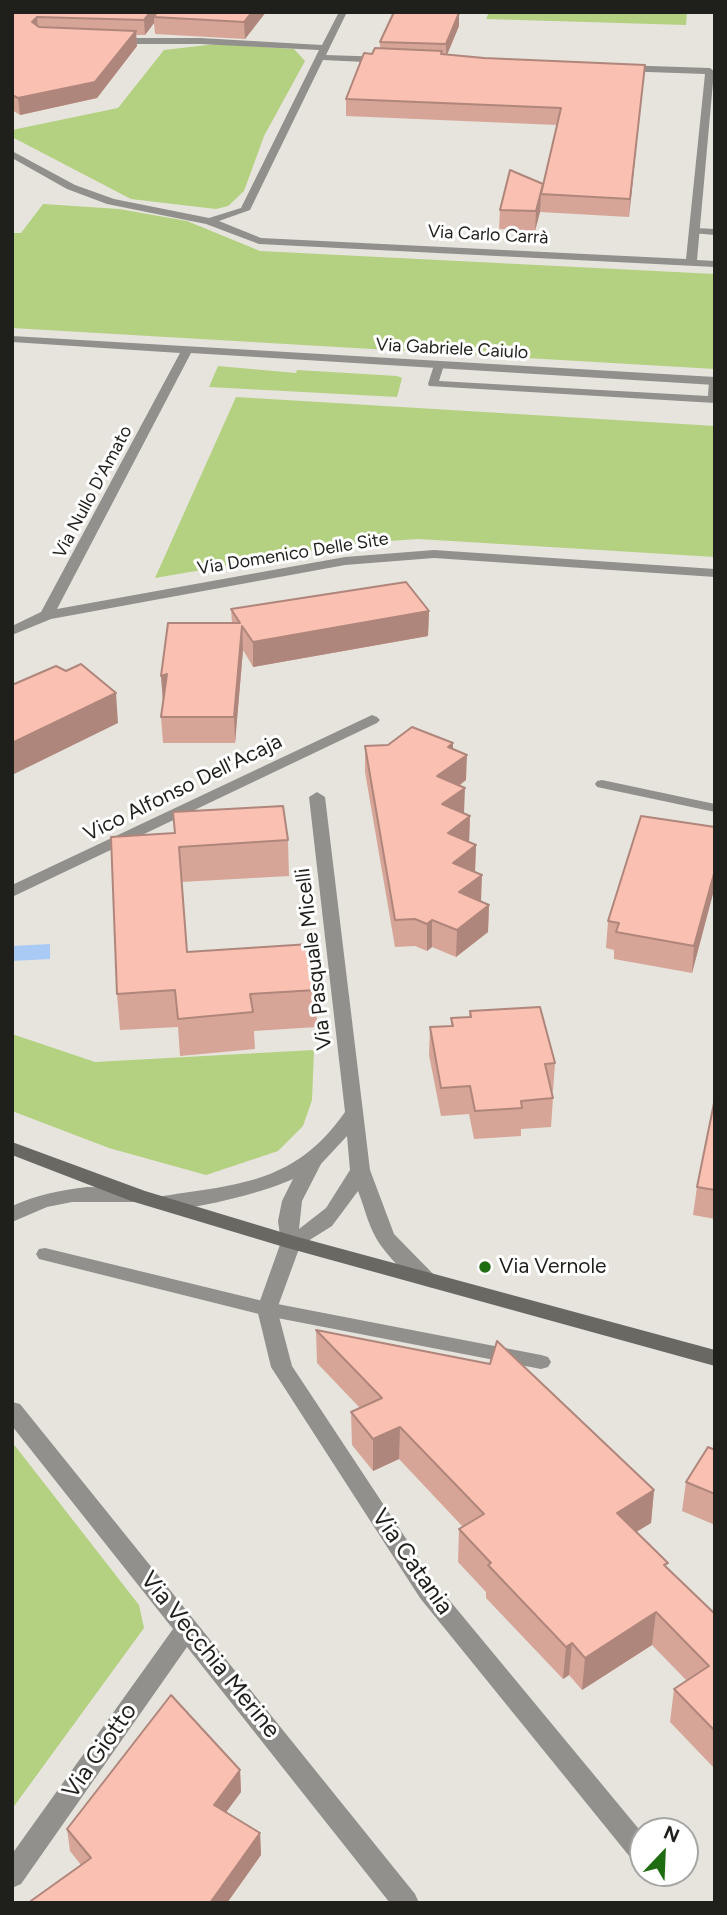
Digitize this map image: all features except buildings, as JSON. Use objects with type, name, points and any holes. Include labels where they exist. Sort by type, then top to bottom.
[{"type":"main road","points":[[12,1148],[138,1196],[291,1242],[715,1358]]},
{"type":"street","points":[[12,154],[71,187],[111,202],[209,221],[245,210],[343,12]]},
{"type":"street","points":[[108,41],[200,41],[403,60]]},
{"type":"street","points":[[612,67],[713,71],[711,117],[691,262]]},
{"type":"street","name":"Via Carlo Carrà","points":[[209,221],[259,241],[715,264]]},
{"type":"street","name":"Via Gabriele Caiulo","points":[[12,339],[715,381]]},
{"type":"street","name":"Via Nullo D'Amato","points":[[47,615],[187,350]]},
{"type":"street","name":"Via Domenico Delle Site","points":[[47,615],[345,561],[434,554],[715,573]]},
{"type":"street","points":[[12,631],[47,615]]},
{"type":"street","name":"Vico Alfonso Dell'Acaja","points":[[12,892],[372,720]]},
{"type":"street","name":"Via Pasquale Micelli","points":[[317,797],[348,1051],[359,1170],[385,1236],[401,1256],[431,1282]]},
{"type":"street","points":[[267,1309],[291,1242],[288,1221],[292,1201],[313,1160],[334,1140],[352,1115]]},
{"type":"street","points":[[163,1203],[252,1186],[313,1160]]},
{"type":"street","points":[[291,1242],[315,1231],[335,1213],[359,1170]]},
{"type":"street","points":[[12,1216],[27,1207],[92,1192],[138,1196]]},
{"type":"street","name":"Via Catania","points":[[267,1309],[282,1367],[428,1591],[629,1837]]},
{"type":"street","name":"Via Vecchia Merine","points":[[12,1410],[407,1903]]},
{"type":"street","name":"Via Giotto","points":[[12,1876],[188,1627]]},
{"type":"lane","points":[[695,231],[715,232]]},
{"type":"lane","points":[[439,365],[433,384],[713,400],[715,381]]},
{"type":"lane","points":[[602,784],[715,808]]},
{"type":"lane","points":[[45,1254],[267,1309],[541,1362]]},
{"type":"green space","points":[[489,12],[687,12],[686,25],[486,19]]},
{"type":"green space","points":[[216,44],[294,49],[305,61],[264,136],[244,191],[228,206],[216,209],[131,199],[12,137],[12,130],[118,108],[164,50]]},
{"type":"green space","points":[[43,204],[119,209],[187,221],[260,251],[715,274],[715,369],[12,328],[12,233],[21,233]]},
{"type":"green space","points":[[218,366],[402,378],[397,397],[209,387]]},
{"type":"green space","points":[[236,397],[715,426],[715,557],[418,539],[359,543],[155,578]]},
{"type":"green space","points":[[12,1034],[95,1062],[314,1050],[312,1100],[303,1126],[278,1151],[206,1175],[109,1148],[12,1111]]},
{"type":"green space","points":[[12,1442],[139,1605],[144,1628],[12,1809]]},
{"type":"water","points":[[50,944],[50,959],[12,961],[12,946]]},
{"type":"place","name":"Via Vernole","points":[[485,1267]]}]
